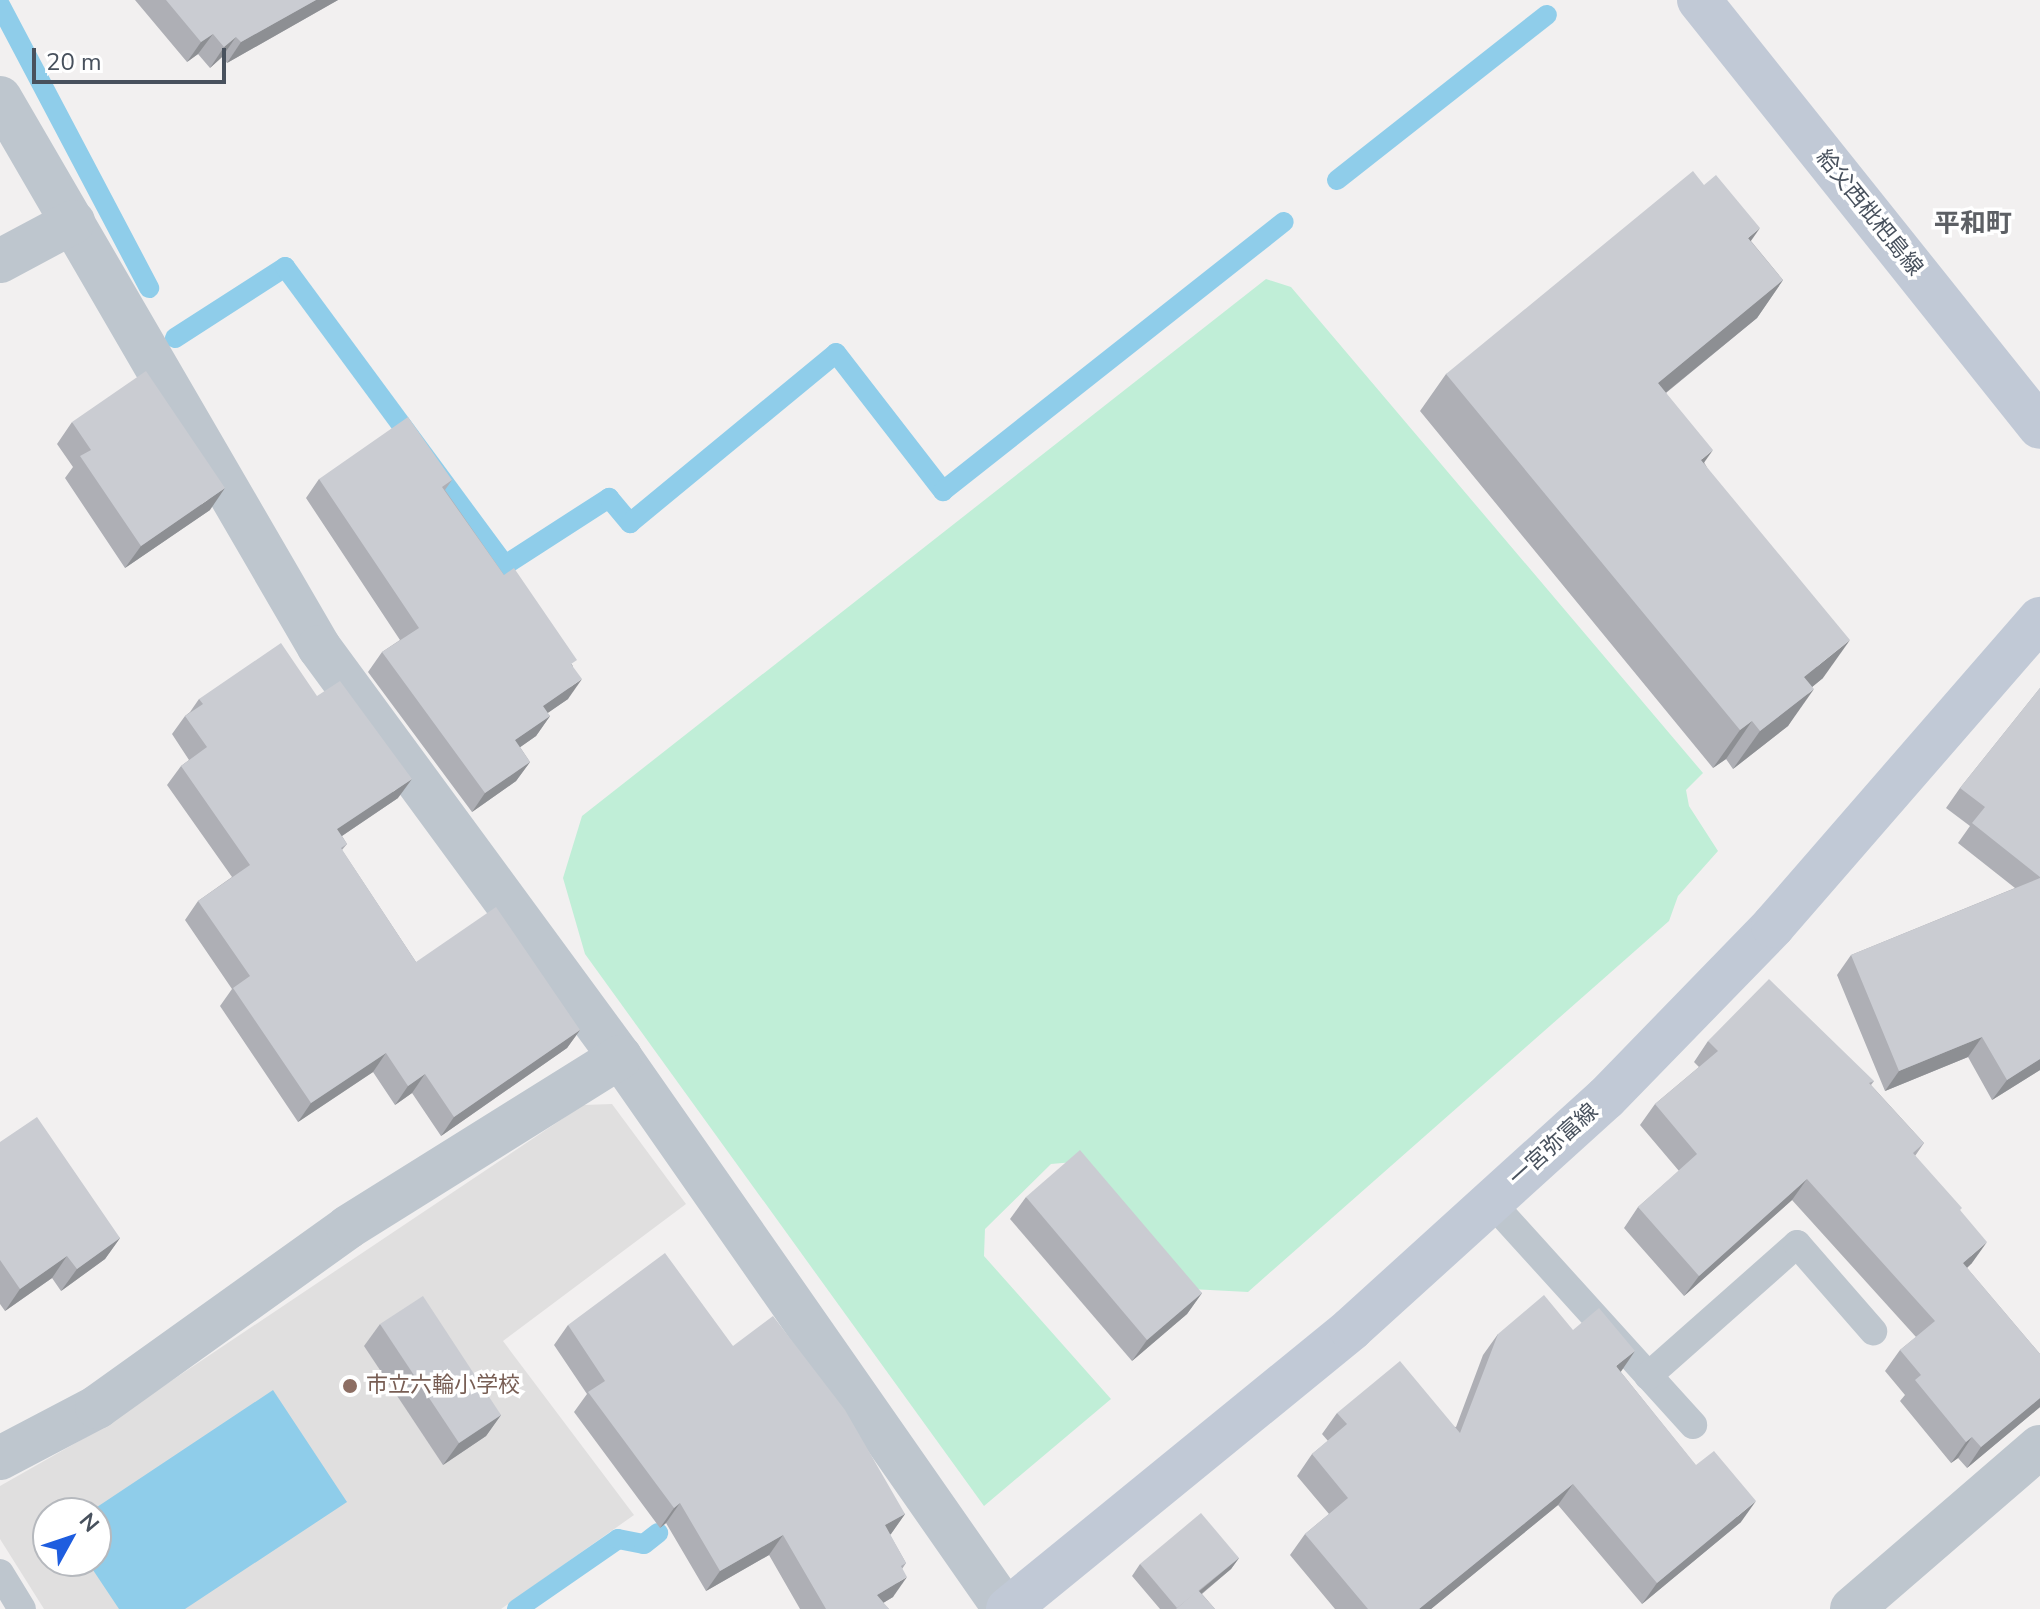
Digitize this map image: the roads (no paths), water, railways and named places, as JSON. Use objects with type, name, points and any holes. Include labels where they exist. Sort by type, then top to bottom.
[{"type":"main road","name":"給父西枇杷島線","points":[[1699,0],[2040,427]]},
{"type":"main road","name":"一宮弥富線","points":[[1006,1609],[1351,1329],[1606,1098],[1773,926],[2040,619]]},
{"type":"street","points":[[0,98],[319,647],[620,1057],[1006,1609]]},
{"type":"street","points":[[0,261],[73,222]]},
{"type":"street","points":[[0,1458],[97,1407],[348,1227],[620,1057]]},
{"type":"street","points":[[1852,1609],[2040,1447]]},
{"type":"lane","points":[[1491,1202],[1693,1425]]},
{"type":"lane","points":[[1648,1376],[1797,1244],[1873,1331]]},
{"type":"lane","points":[[0,1573],[22,1609]]},
{"type":"water","points":[[273,1390],[347,1502],[185,1609],[119,1609],[98,1577],[112,1577],[112,1497]]},
{"type":"waterway","points":[[0,5],[149,288]]},
{"type":"waterway","points":[[1337,180],[1547,15]]},
{"type":"waterway","points":[[175,338],[285,267],[505,565],[609,498],[630,523],[836,353],[943,491],[1284,222]]},
{"type":"waterway","points":[[517,1609],[618,1539],[644,1544],[658,1533]]},
{"type":"place","name":"市立六輪小学校","points":[[350,1386]]},
{"type":"district","name":"平和町","points":[[1973,224]]}]
